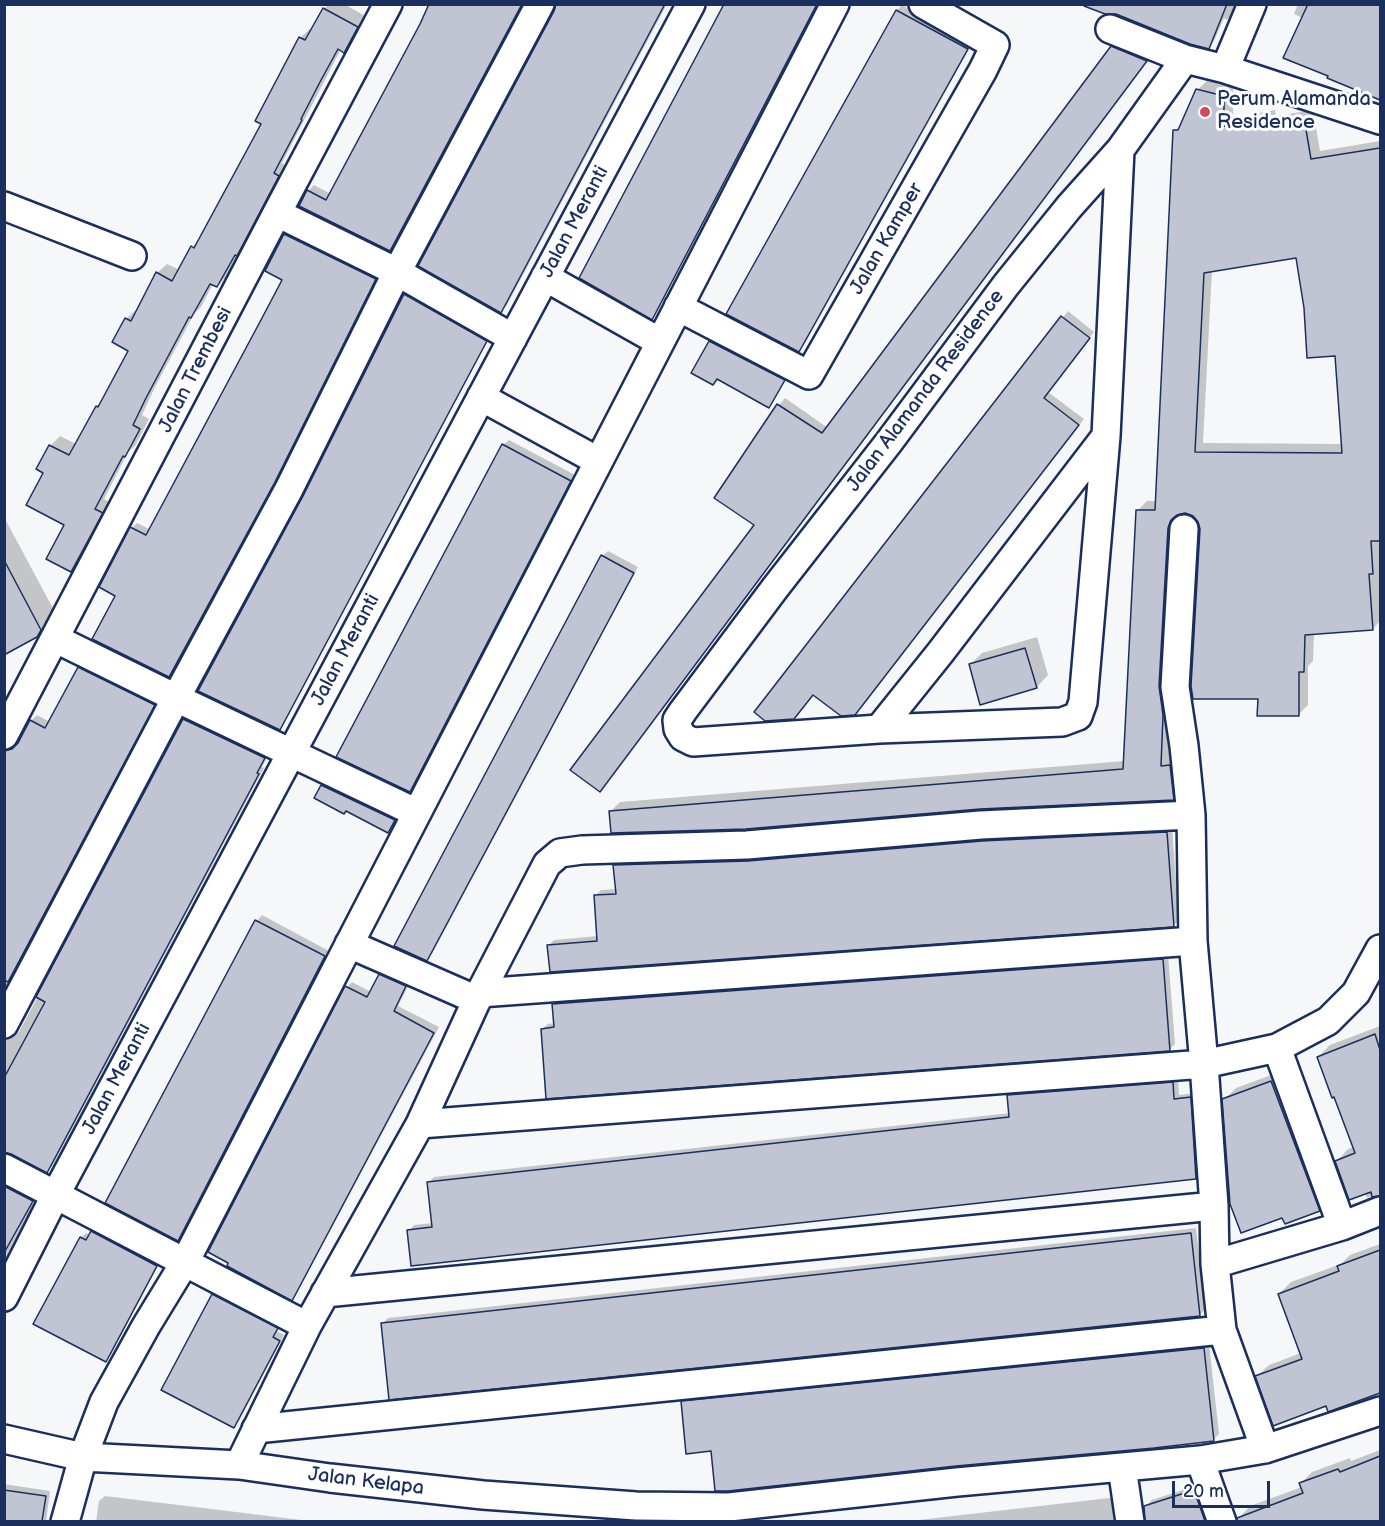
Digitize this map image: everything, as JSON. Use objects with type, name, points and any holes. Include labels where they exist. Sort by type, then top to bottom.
[{"type":"street","name":"Jalan Trembesi","points":[[4,735],[388,4]]},
{"type":"street","points":[[4,1024],[288,489],[397,272],[540,4]]},
{"type":"street","name":"Jalan Meranti","points":[[4,1298],[56,1194],[691,4]]},
{"type":"street","points":[[65,1521],[83,1457],[104,1402],[185,1262],[835,4]]},
{"type":"street","name":"Jalan Kamper","points":[[678,307],[809,375],[983,70],[995,45],[923,4]]},
{"type":"street","points":[[1225,69],[1252,4]]},
{"type":"street","points":[[1110,29],[1185,60],[1225,69],[1380,120]]},
{"type":"street","name":"Jalan Alamanda Residence","points":[[879,729],[693,742],[683,737],[678,729],[677,720],[1006,285],[1069,207],[1120,150],[1185,60]]},
{"type":"street","points":[[879,729],[1062,723],[1078,716],[1083,702],[1106,436],[1120,150]]},
{"type":"street","points":[[7,213],[132,256]]},
{"type":"street","points":[[277,213],[397,272],[513,339]]},
{"type":"street","points":[[545,278],[660,342]]},
{"type":"street","points":[[481,397],[598,461]]},
{"type":"street","points":[[879,729],[1106,436]]},
{"type":"street","points":[[1184,529],[1175,687],[1185,746],[1191,815],[1193,941],[1214,1206],[1215,1264],[1222,1330],[1265,1449]]},
{"type":"street","points":[[56,639],[417,813]]},
{"type":"street","points":[[239,1465],[307,1326],[420,1124],[478,997],[547,864],[560,853],[582,850],[747,845],[981,825],[1191,815]]},
{"type":"street","points":[[349,944],[478,997],[1193,941]]},
{"type":"street","points":[[420,1124],[1204,1064],[1277,1048],[1328,1021],[1356,993],[1380,949]]},
{"type":"street","points":[[1277,1048],[1342,1226]]},
{"type":"street","points":[[4,1168],[307,1326]]},
{"type":"street","points":[[325,1293],[1214,1206]]},
{"type":"street","points":[[1218,1263],[1342,1226],[1380,1211]]},
{"type":"street","points":[[256,1429],[1222,1330]]},
{"type":"street","name":"Jalan Kelapa","points":[[4,1439],[83,1457],[239,1465],[483,1495],[731,1514],[957,1482],[1200,1460],[1265,1449],[1380,1411]]},
{"type":"street","points":[[1200,1460],[1222,1521]]},
{"type":"street","points":[[1122,1467],[1130,1521]]},
{"type":"building","points":[[429,4],[522,4],[390,251],[299,206],[307,190],[326,200]]},
{"type":"building","points":[[556,4],[665,4],[501,313],[418,266]]},
{"type":"building","points":[[724,4],[817,4],[652,320],[579,278]]},
{"type":"building","points":[[1085,4],[1227,4],[1209,49],[1190,44],[1116,14],[1105,14],[1084,6]]},
{"type":"building","points":[[1308,4],[1380,4],[1380,100],[1283,58]]},
{"type":"building","points":[[323,8],[358,27],[344,53],[338,49],[320,82],[274,173],[279,176],[237,256],[235,255],[217,287],[210,284],[191,318],[189,317],[146,398],[133,425],[140,429],[95,509],[103,513],[71,572],[46,559],[64,525],[26,505],[43,473],[36,469],[49,445],[69,455],[128,351],[112,342],[125,318],[131,321],[156,272],[172,281],[191,246],[194,248],[261,124],[255,121],[299,37],[305,40]]},
{"type":"building","points":[[896,10],[968,49],[799,352],[726,314]]},
{"type":"building","points":[[1111,46],[1147,61],[600,792],[570,770],[754,525],[714,498],[777,404],[822,433]]},
{"type":"building","points":[[1196,89],[1224,96],[1224,126],[1266,119],[1267,124],[1304,118],[1311,159],[1380,148],[1380,541],[1371,541],[1373,574],[1369,574],[1373,630],[1305,635],[1304,672],[1299,672],[1299,716],[1257,716],[1258,699],[1193,699],[1191,686],[1200,529],[1193,516],[1185,513],[1177,515],[1171,520],[1168,528],[1159,686],[1163,715],[1161,766],[1170,765],[1174,800],[980,809],[746,829],[611,833],[609,811],[1123,769],[1136,510],[1155,510],[1173,130],[1178,130]],"holes":[[[1296,258],[1304,308],[1307,358],[1335,356],[1342,453],[1195,452],[1204,273]]]},
{"type":"building","points":[[284,234],[376,279],[275,482],[169,677],[92,639],[115,596],[99,587],[130,527],[146,535],[282,280],[265,271]]},
{"type":"building","points":[[404,294],[487,341],[280,730],[198,691],[303,496]]},
{"type":"building","points":[[1061,316],[1090,338],[1044,398],[1079,425],[855,715],[841,716],[813,695],[794,719],[765,721],[754,712]]},
{"type":"building","points":[[709,341],[785,380],[769,408],[717,379],[713,385],[691,373]]},
{"type":"building","points":[[502,444],[571,481],[410,792],[336,757]]},
{"type":"building","points":[[601,555],[634,573],[427,961],[394,946]]},
{"type":"building","points":[[4,560],[41,630],[37,637],[4,655]]},
{"type":"building","points":[[1025,648],[1037,688],[980,705],[969,664]]},
{"type":"building","points":[[78,667],[155,705],[8,982],[4,980],[4,751],[12,749],[18,743],[30,720],[45,728]]},
{"type":"building","points":[[183,719],[265,758],[257,773],[259,774],[47,1173],[4,1152],[4,1078],[45,1002],[36,997]]},
{"type":"building","points":[[321,785],[395,820],[388,833],[346,811],[344,814],[314,798]]},
{"type":"building","points":[[1167,832],[1174,927],[550,972],[547,945],[597,941],[594,895],[616,894],[613,865],[748,861],[982,841]]},
{"type":"building","points":[[255,920],[325,956],[178,1241],[105,1203]]},
{"type":"building","points":[[1163,959],[1170,1051],[546,1099],[541,1029],[554,1027],[552,1004]]},
{"type":"building","points":[[379,974],[406,986],[394,1011],[434,1033],[292,1301],[227,1266],[228,1263],[208,1252],[345,986],[367,997]]},
{"type":"building","points":[[1375,1034],[1380,1050],[1380,1196],[1372,1197],[1371,1192],[1349,1200],[1335,1161],[1355,1153],[1317,1057]]},
{"type":"building","points":[[1271,1081],[1320,1211],[1285,1224],[1282,1218],[1241,1233],[1230,1204],[1222,1099]]},
{"type":"building","points":[[1173,1082],[1174,1099],[1191,1097],[1196,1179],[411,1266],[407,1230],[432,1227],[427,1182],[1009,1117],[1007,1095]]},
{"type":"building","points":[[4,1186],[33,1201],[4,1253]]},
{"type":"building","points":[[91,1231],[157,1266],[106,1362],[33,1324],[80,1237],[86,1240]]},
{"type":"building","points":[[1191,1233],[1200,1316],[389,1400],[381,1323]]},
{"type":"building","points":[[1380,1250],[1380,1393],[1328,1412],[1326,1406],[1273,1426],[1255,1376],[1302,1359],[1278,1294],[1339,1271],[1337,1266]]},
{"type":"building","points":[[212,1294],[278,1328],[273,1337],[280,1341],[234,1428],[161,1390]]},
{"type":"building","points":[[1204,1348],[1214,1441],[728,1491],[715,1491],[711,1451],[686,1454],[681,1401]]},
{"type":"building","points":[[1380,1456],[1380,1521],[1237,1521],[1237,1518],[1303,1493],[1299,1483],[1338,1469],[1340,1472]]},
{"type":"building","points":[[4,1490],[46,1496],[42,1521],[4,1521]]},
{"type":"building","points":[[1194,1490],[1205,1521],[1145,1521],[1144,1506]]},
{"type":"place","name":"Perum Alamanda Residence","points":[[1205,112]]}]
